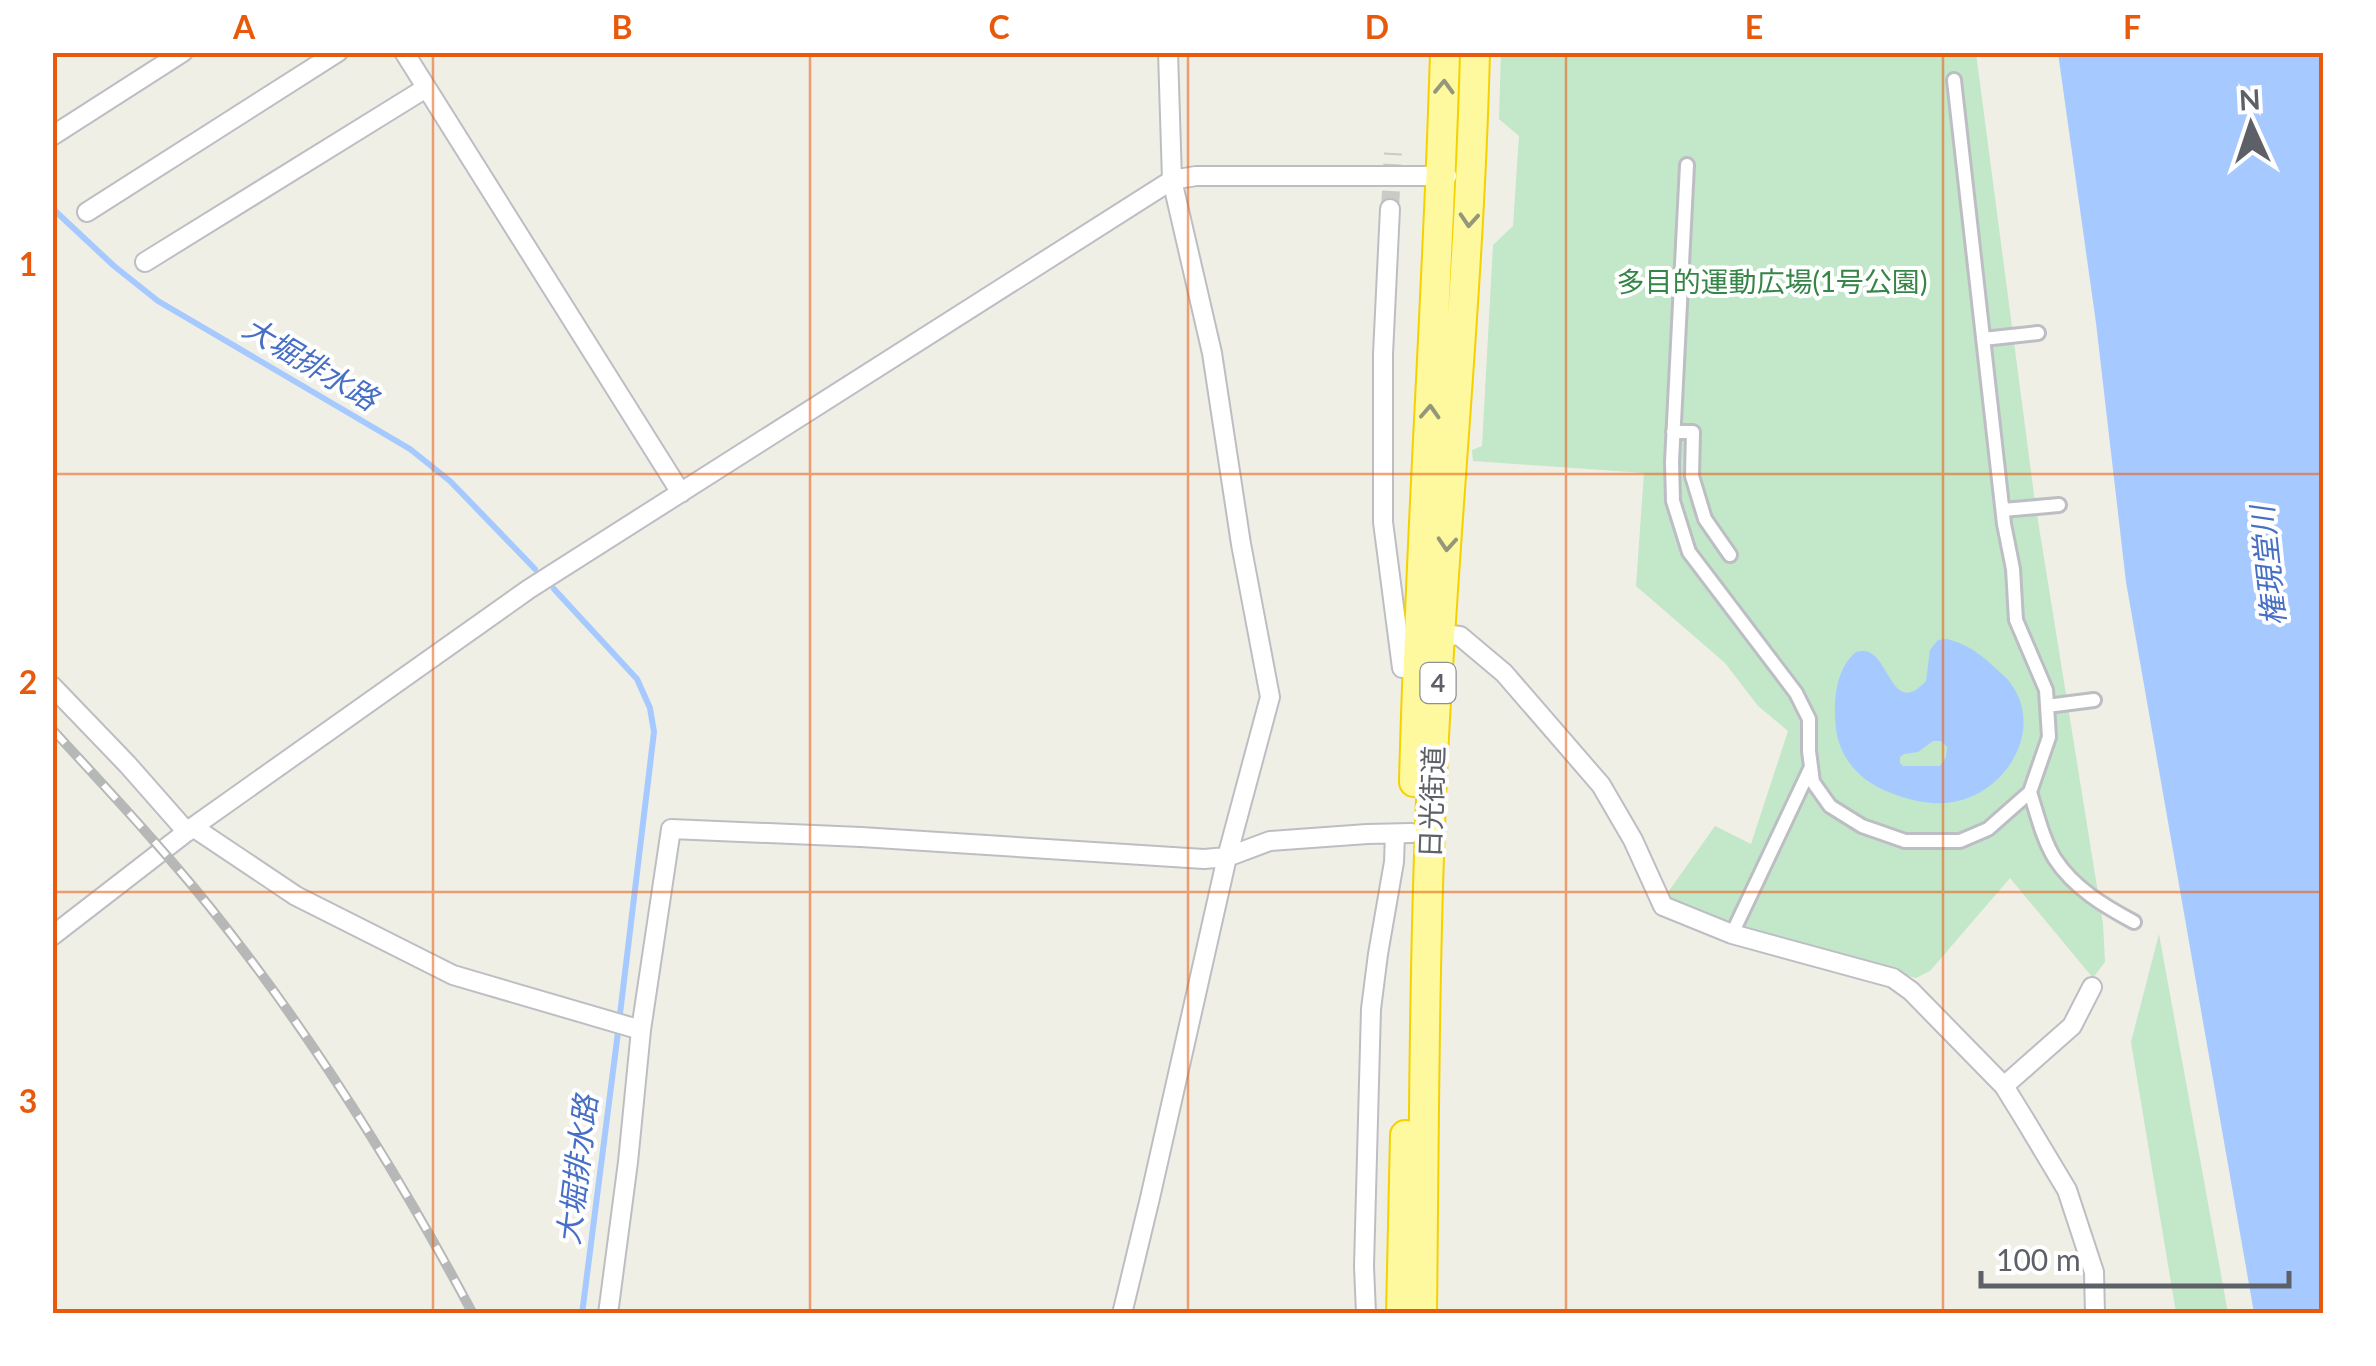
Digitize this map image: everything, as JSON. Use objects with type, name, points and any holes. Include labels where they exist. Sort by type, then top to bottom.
[{"type":"highway","name":"日光街道","points":[[1422,1314],[1432,778],[1429,633],[1446,52]]},
{"type":"highway","name":"日光街道","points":[[1402,1314],[1404,834],[1416,667],[1429,633],[1472,177],[1475,52]]},
{"type":"street","points":[[52,136],[183,52]]},
{"type":"street","points":[[87,212],[338,52]]},
{"type":"street","points":[[404,52],[681,493]]},
{"type":"street","points":[[1122,1314],[1227,857],[1270,697],[1241,544],[1212,353],[1172,180],[1168,52]]},
{"type":"street","points":[[1687,165],[1673,501],[1688,552],[1796,693],[1809,719],[1813,782],[1830,806],[1862,826],[1905,841],[1960,841],[1988,829],[2030,792],[2049,737],[2046,690],[2016,620],[1954,80]]},
{"type":"street","points":[[146,262],[426,88]]},
{"type":"street","points":[[52,936],[190,829],[554,572],[1172,180],[1196,176],[1472,177]]},
{"type":"street","points":[[1390,209],[1383,354],[1383,522],[1402,668],[1416,667]]},
{"type":"street","points":[[1984,339],[2038,334]]},
{"type":"street","points":[[1673,432],[1693,432],[1692,476],[1696,490],[1705,519],[1730,555]]},
{"type":"street","points":[[2002,510],[2060,505]]},
{"type":"street","points":[[1429,633],[1460,636],[1504,673],[1602,784],[1663,906],[1732,934],[1892,978],[1911,991],[2004,1086],[2067,1190],[2094,1272],[2095,1314]]},
{"type":"street","points":[[52,686],[190,829],[296,896],[454,975],[641,1030]]},
{"type":"street","points":[[2047,706],[2094,700]]},
{"type":"street","points":[[1732,934],[1811,766]]},
{"type":"street","points":[[2030,792],[2054,857],[2069,876],[2098,902],[2134,922]]},
{"type":"street","points":[[608,1314],[641,1030],[671,829],[1185,858],[1227,857],[1270,840],[1404,834],[1394,862],[1372,1009],[1366,1314]]},
{"type":"street","points":[[2004,1086],[2072,1026],[2092,988]]},
{"type":"green space","name":"多目的運動広場(1号公園)","points":[[1501,53],[1976,53],[2035,502],[2103,924],[2105,962],[2093,978],[2010,878],[1930,971],[1916,978],[1745,932],[1672,904],[1666,895],[1715,826],[1751,844],[1788,731],[1758,706],[1725,663],[1636,586],[1644,473],[1473,461],[1472,450],[1482,446],[1493,245],[1513,226],[1519,136],[1499,119]]},
{"type":"green space","points":[[2159,934],[2228,1313],[2176,1313],[2131,1042]]},
{"type":"water","name":"権現堂川","points":[[2058,53],[2323,53],[2323,1313],[2254,1313],[2126,582],[2096,323]]},
{"type":"water","points":[[1938,640],[1966,646],[2003,675],[2019,699],[2023,718],[2022,738],[2015,756],[1990,786],[1953,802],[1936,803],[1894,794],[1860,774],[1838,740],[1835,708],[1840,677],[1856,652],[1872,654],[1894,684],[1907,693],[1926,681],[1930,650]],"holes":[[[1941,741],[1947,747],[1940,766],[1900,763],[1904,754]]]},
{"type":"waterway","name":"大堀排水路","points":[[52,208],[158,301],[410,449],[450,481],[535,569]]},
{"type":"waterway","name":"大堀排水路","points":[[554,589],[637,679],[650,708],[654,732],[620,1014]]},
{"type":"waterway","name":"大堀排水路","points":[[582,1314],[618,1032]]},
{"type":"tunnel","points":[[1390,209],[1393,153]]},
{"type":"railway","points":[[52,729],[190,883],[282,1003],[383,1155],[473,1314]]}]
